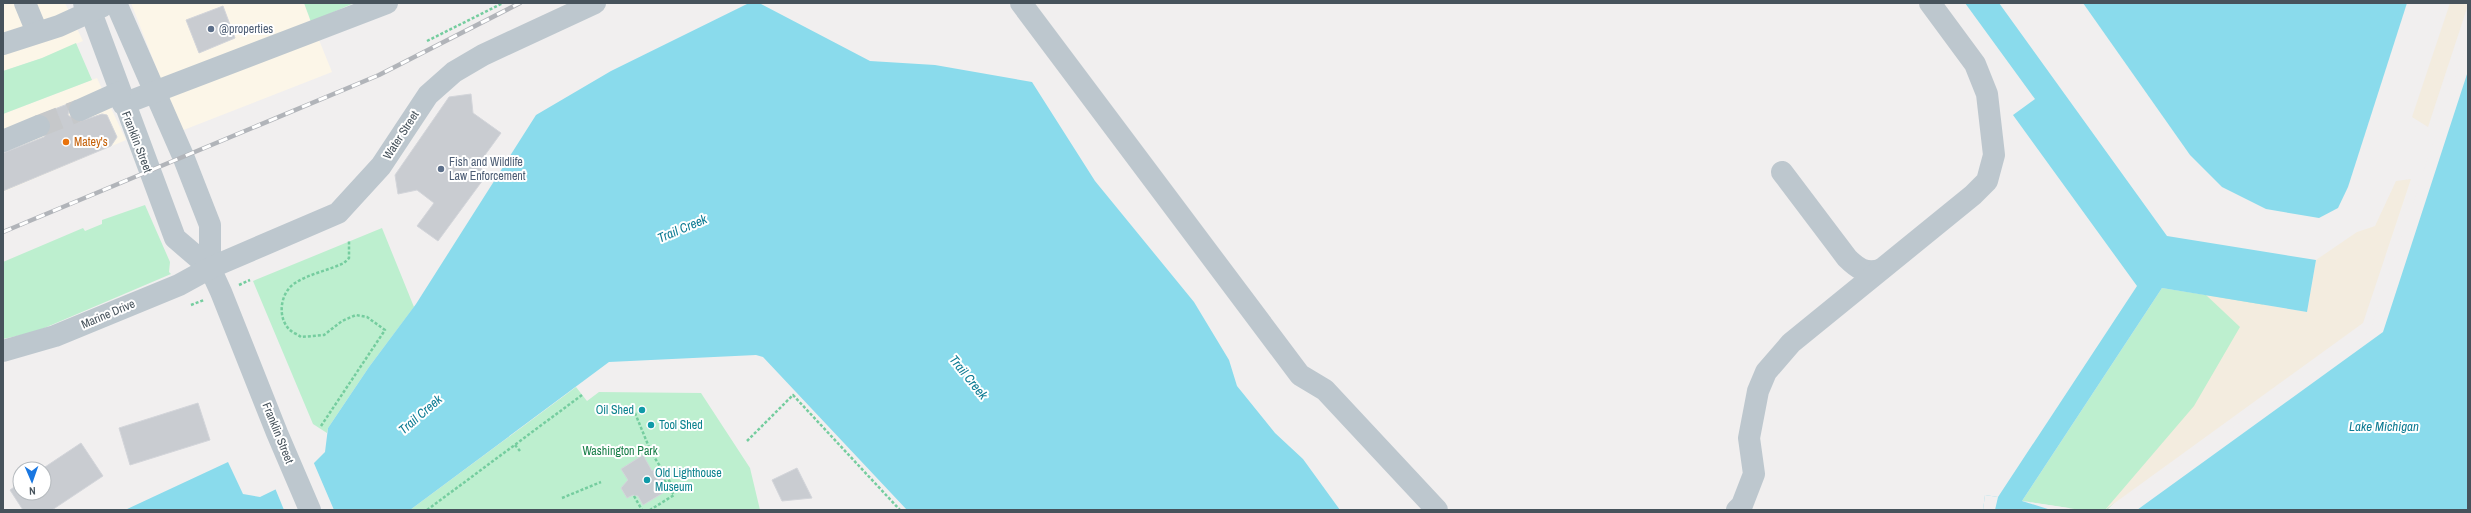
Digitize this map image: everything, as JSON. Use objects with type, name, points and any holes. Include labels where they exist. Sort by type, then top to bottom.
[{"type":"street","points":[[25,3],[37,32]]},
{"type":"street","name":"Franklin Street","points":[[116,3],[154,93],[183,156],[210,225],[210,268]]},
{"type":"street","points":[[80,110],[122,98],[154,93],[387,3]]},
{"type":"street","name":"Water Street","points":[[210,268],[338,213],[382,166],[428,95],[454,72],[483,55],[595,3]]},
{"type":"street","points":[[1021,3],[1300,375],[1325,390],[1437,510]]},
{"type":"street","points":[[1737,510],[1742,505],[1754,474],[1749,438],[1758,391],[1766,372],[1791,343],[1988,181],[1994,155],[1988,94],[1975,64],[1930,3]]},
{"type":"street","points":[[3,44],[59,26],[93,5]]},
{"type":"street","name":"Franklin Street","points":[[93,5],[122,98],[175,238],[210,268],[222,292],[310,510]]},
{"type":"street","points":[[3,141],[40,126]]},
{"type":"street","points":[[1782,172],[1847,258],[1858,269],[1870,273],[1880,270]]},
{"type":"street","name":"Marine Drive","points":[[3,352],[55,336],[179,285],[210,268]]},
{"type":"path","points":[[427,41],[503,3]]},
{"type":"path","points":[[321,426],[385,330],[367,317],[356,315],[342,320],[324,335],[301,338],[288,327],[282,315],[282,301],[287,290],[295,283],[344,263],[350,253],[348,240]]},
{"type":"path","points":[[427,510],[582,395]]},
{"type":"path","points":[[748,442],[792,395],[900,510]]},
{"type":"path","points":[[635,413],[652,452],[670,482],[667,484]]},
{"type":"path","points":[[515,445],[520,451]]},
{"type":"path","points":[[650,510],[674,495],[664,480]]},
{"type":"path","points":[[562,498],[601,482]]},
{"type":"path","points":[[634,496],[642,510]]},
{"type":"shaded area","points":[[3,3],[65,3],[83,41],[42,58],[3,71]]},
{"type":"shaded area","points":[[131,3],[304,3],[332,72],[181,131]]},
{"type":"shaded area","name":"Matey's","points":[[97,78],[126,140],[3,192],[3,114]]},
{"type":"green space","points":[[304,3],[354,3],[311,22]]},
{"type":"green space","points":[[76,43],[92,80],[3,114],[3,71],[42,58]]},
{"type":"green space","points":[[145,205],[170,262],[169,272],[171,274],[35,332],[3,339],[3,262],[83,228],[85,231],[102,224],[102,220]]},
{"type":"green space","points":[[382,228],[414,307],[369,367],[328,428],[327,433],[313,424],[253,281]]},
{"type":"green space","points":[[2162,288],[2263,304],[2228,389],[2107,510],[2081,510],[2022,501]]},
{"type":"green space","name":"Washington Park","points":[[576,387],[587,401],[599,392],[701,393],[750,468],[760,510],[410,510]]},
{"type":"sand","points":[[2450,3],[2468,3],[2468,5],[2428,127],[2412,117]]},
{"type":"sand","points":[[2411,179],[2363,323],[2105,510],[2194,406],[2240,327],[2206,295],[2307,312],[2316,260],[2357,232],[2375,226],[2396,181]]},
{"type":"water","name":"Trail Creek","points":[[749,3],[759,3],[870,61],[935,65],[1032,82],[1095,181],[1194,302],[1229,360],[1237,386],[1275,433],[1303,459],[1340,510],[907,510],[763,357],[756,355],[609,362],[410,510],[125,510],[228,462],[243,494],[260,497],[299,478],[325,452],[328,428],[369,367],[416,304],[536,115],[611,71]]},
{"type":"water","points":[[1965,3],[1999,3],[2167,236],[2316,260],[2307,312],[2162,288],[2022,501],[2068,510],[1983,510],[1985,495],[1998,497],[2137,286],[2013,115],[2035,99]]},
{"type":"water","points":[[2083,3],[2407,3],[2348,187],[2338,208],[2319,218],[2266,209],[2222,187],[2190,155]]},
{"type":"water","name":"Lake Michigan","points":[[2468,41],[2468,510],[2118,510],[2372,332]]},
{"type":"pier","points":[[2468,39],[2468,71],[2383,332],[2137,510],[2116,510],[2370,331]]},
{"type":"pier","points":[[313,461],[334,510],[284,510],[275,488],[298,477]]},
{"type":"pier","points":[[1985,495],[1998,497],[1995,510],[1983,510]]},
{"type":"pier","points":[[2022,501],[2069,508],[2070,510],[2051,510]]},
{"type":"building","name":"@properties","points":[[223,6],[235,38],[199,53],[186,20]]},
{"type":"building","name":"Fish and Wildlife Law Enforcement","points":[[471,94],[473,113],[501,133],[477,166],[488,173],[438,241],[417,226],[434,203],[417,190],[398,194],[395,175],[449,97]]},
{"type":"building","name":"Matey's","points":[[70,103],[68,115],[78,122],[102,114],[107,115],[117,137],[111,146],[3,191],[3,153],[44,137],[51,127],[50,121],[42,114]]},
{"type":"building","points":[[198,403],[210,440],[130,465],[119,428]]},
{"type":"building","points":[[81,443],[103,476],[52,510],[23,510],[17,501],[52,501],[52,462]]},
{"type":"building","name":"Old Lighthouse Museum","points":[[643,455],[652,471],[659,467],[666,479],[661,482],[666,491],[643,505],[638,496],[633,495],[627,498],[621,488],[628,480],[621,469]]},
{"type":"building","points":[[797,468],[812,498],[782,501],[772,480]]},
{"type":"tunnel","points":[[39,126],[80,110]]},
{"type":"railway","points":[[3,232],[379,75],[520,3]]},
{"type":"place","name":"@properties","points":[[211,29]]},
{"type":"place","name":"Matey's","points":[[66,142]]},
{"type":"place","name":"Fish and Wildlife Law Enforcement","points":[[441,169]]},
{"type":"place","name":"Oil Shed","points":[[642,410]]},
{"type":"place","name":"Tool Shed","points":[[651,425]]},
{"type":"place","name":"Old Lighthouse Museum","points":[[647,480]]}]
